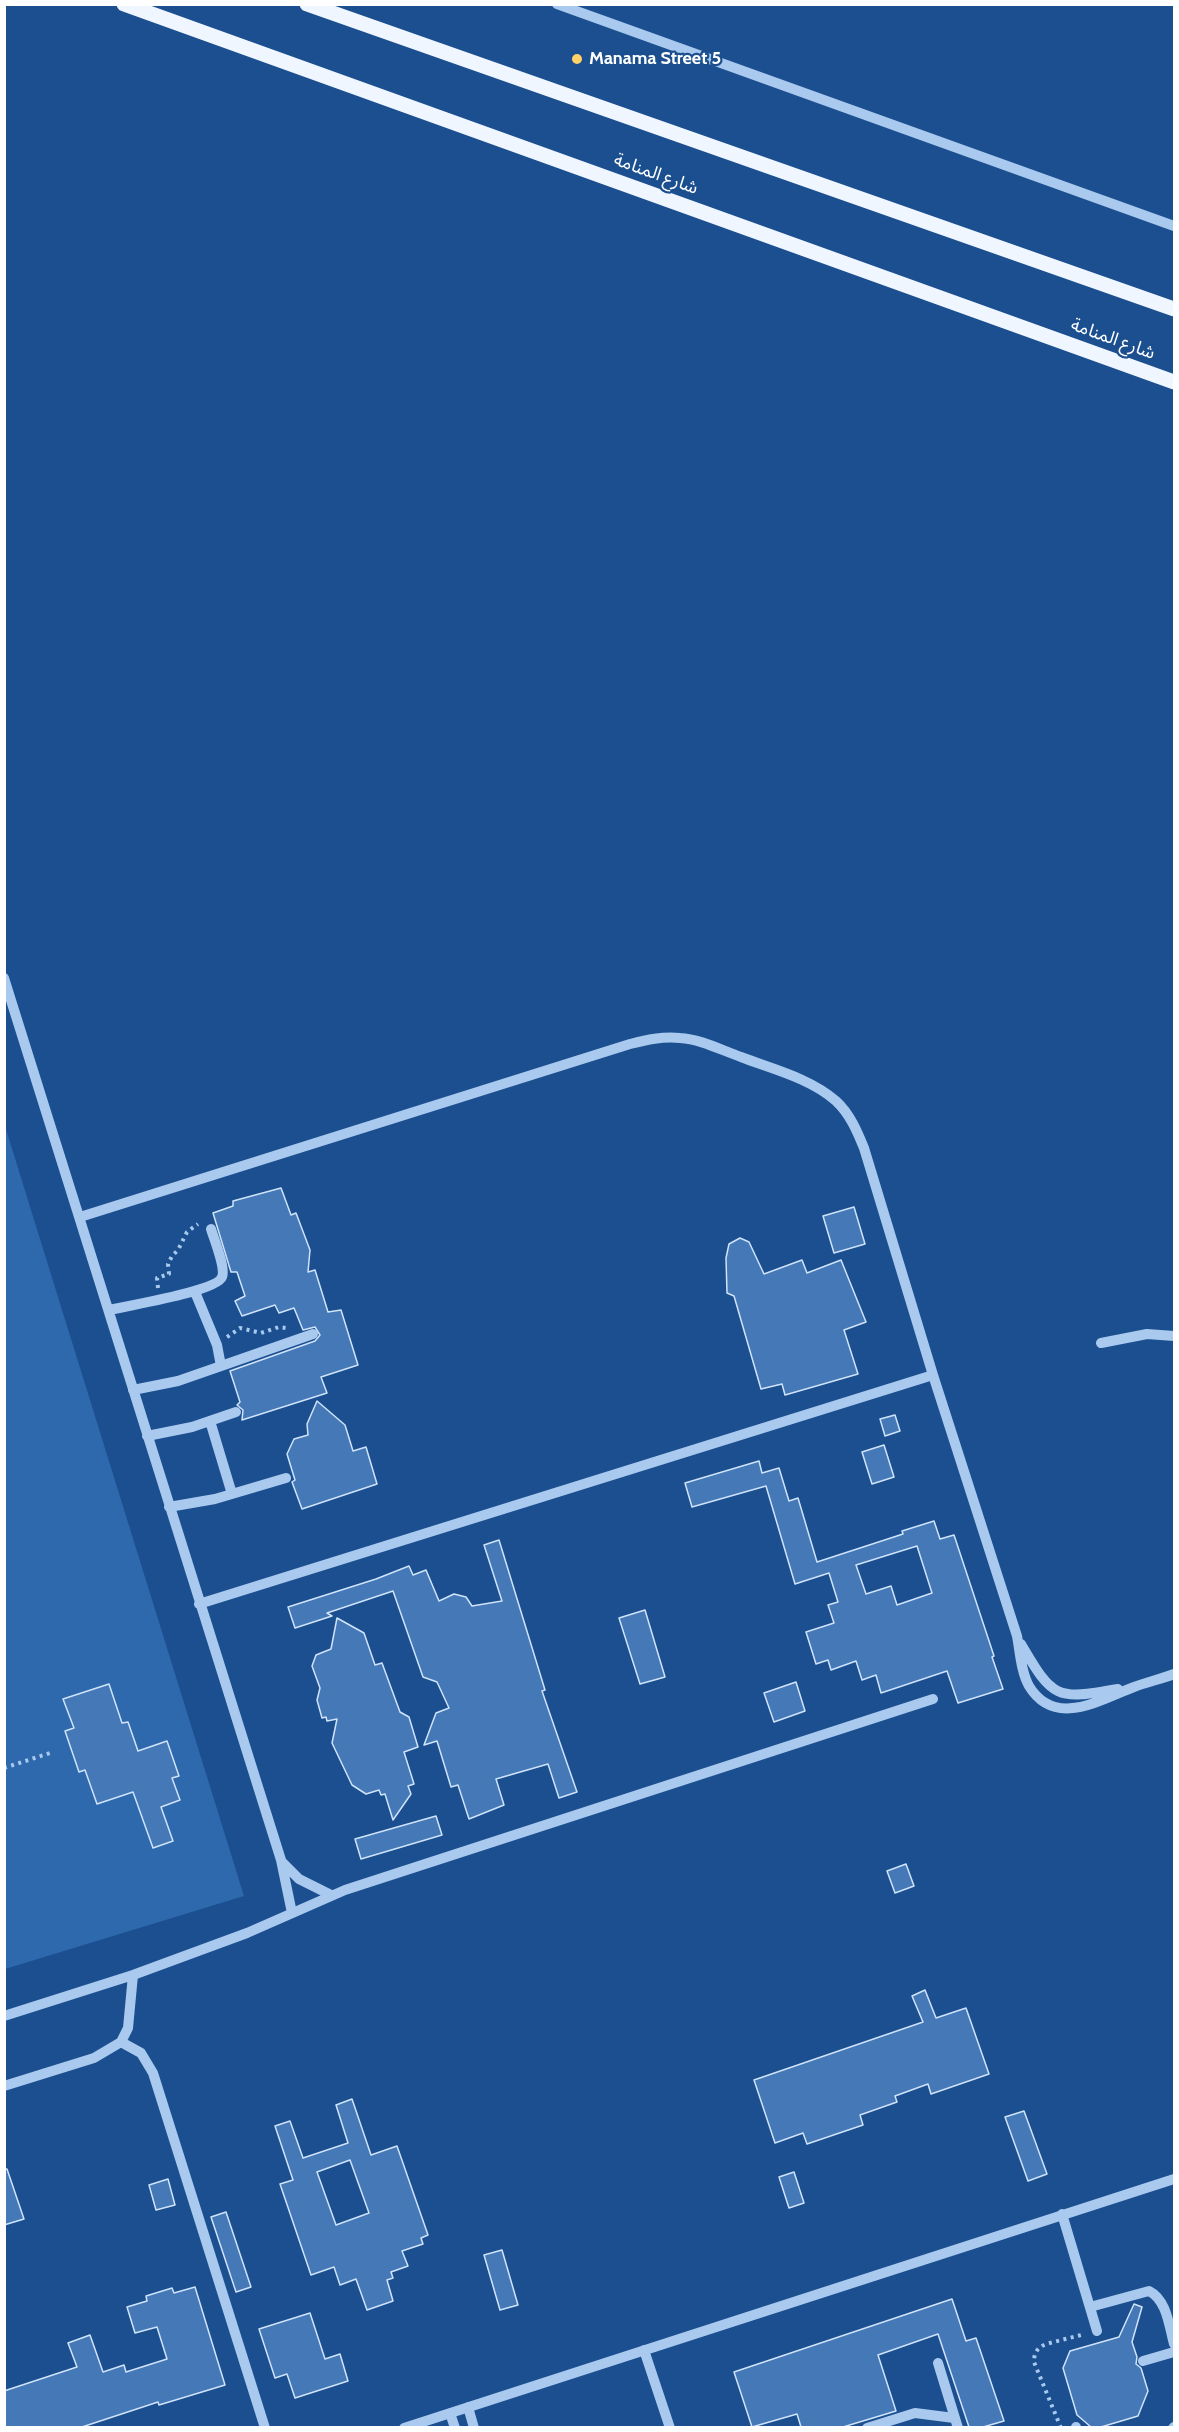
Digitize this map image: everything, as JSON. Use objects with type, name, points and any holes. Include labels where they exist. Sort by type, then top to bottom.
[{"type":"main road","name":"شارع المنامة","points":[[124,4],[1174,382]]},
{"type":"main road","points":[[307,4],[1174,309]]},
{"type":"street","points":[[557,4],[1174,226]]},
{"type":"street","points":[[4,978],[281,1860],[292,1913]]},
{"type":"street","points":[[80,1217],[630,1044],[656,1038],[681,1038],[704,1044],[818,1088],[837,1102],[854,1124],[864,1148],[933,1375],[1017,1636],[1025,1677],[1037,1696],[1047,1703],[1057,1707],[1080,1707],[1095,1704],[1134,1687],[1174,1674]]},
{"type":"street","points":[[109,1310],[195,1292],[218,1283],[223,1274],[211,1228]]},
{"type":"street","points":[[195,1292],[217,1345],[221,1366]]},
{"type":"street","points":[[133,1390],[178,1381],[313,1334]]},
{"type":"street","points":[[1101,1343],[1147,1334],[1174,1336]]},
{"type":"street","points":[[199,1604],[933,1375]]},
{"type":"street","points":[[147,1436],[210,1421],[236,1412]]},
{"type":"street","points":[[210,1421],[232,1494]]},
{"type":"street","points":[[169,1507],[232,1494],[286,1478]]},
{"type":"street","points":[[4,2016],[133,1975],[247,1933],[331,1895],[933,1699]]},
{"type":"street","points":[[281,1860],[299,1879],[331,1895]]},
{"type":"street","points":[[4,2086],[94,2058],[121,2042],[130,2021],[133,1975]]},
{"type":"street","points":[[121,2042],[141,2053],[153,2073],[265,2427]]},
{"type":"street","points":[[404,2427],[1174,2179]]},
{"type":"street","points":[[1062,2214],[1097,2331]]},
{"type":"street","points":[[1090,2307],[1149,2291],[1158,2296],[1163,2305],[1174,2344]]},
{"type":"street","points":[[644,2350],[668,2423]]},
{"type":"street","points":[[1143,2361],[1174,2352]]},
{"type":"street","points":[[938,2363],[956,2423]]},
{"type":"street","points":[[468,2407],[474,2427]]},
{"type":"street","points":[[450,2413],[455,2427]]},
{"type":"street","points":[[867,2427],[915,2413],[956,2423]]},
{"type":"path","points":[[164,1298],[156,1281],[160,1276],[169,1274],[170,1260],[184,1237],[191,1228],[201,1223],[208,1221],[211,1228]]},
{"type":"path","points":[[217,1345],[240,1328],[261,1334],[279,1327],[286,1328],[292,1331],[298,1339]]},
{"type":"path","points":[[4,1768],[50,1754]]},
{"type":"path","points":[[1060,2427],[1034,2362],[1036,2351],[1046,2344],[1097,2331]]},
{"type":"shaded area","points":[[4,1123],[244,1896],[5,1969],[4,1969]]},
{"type":"building","points":[[281,1188],[291,1215],[296,1213],[310,1250],[308,1272],[315,1270],[328,1312],[341,1310],[358,1365],[321,1377],[327,1393],[242,1420],[243,1410],[237,1405],[240,1402],[230,1371],[315,1341],[320,1335],[315,1327],[303,1330],[294,1308],[279,1313],[275,1305],[242,1316],[235,1301],[245,1296],[237,1272],[231,1272],[213,1213],[233,1206],[233,1201]]},
{"type":"building","points":[[854,1207],[865,1244],[834,1253],[823,1216]]},
{"type":"building","points":[[740,1238],[749,1242],[764,1274],[802,1260],[807,1273],[841,1260],[866,1322],[844,1330],[858,1374],[785,1395],[782,1384],[761,1389],[734,1296],[727,1293],[726,1258],[729,1244]]},
{"type":"building","points":[[317,1401],[345,1425],[353,1451],[366,1447],[377,1484],[302,1509],[292,1482],[295,1480],[287,1454],[294,1439],[308,1435],[307,1424]]},
{"type":"building","points":[[895,1415],[900,1431],[885,1436],[880,1419]]},
{"type":"building","points":[[884,1445],[894,1477],[872,1484],[862,1452]]},
{"type":"building","points":[[759,1461],[762,1473],[779,1468],[789,1501],[798,1498],[817,1562],[903,1534],[902,1531],[934,1521],[940,1539],[954,1535],[1003,1689],[958,1703],[947,1671],[881,1693],[876,1675],[862,1680],[856,1661],[831,1670],[828,1660],[816,1664],[806,1632],[834,1623],[828,1605],[838,1602],[829,1573],[795,1584],[766,1486],[692,1507],[685,1483]],"holes":[[[917,1546],[932,1593],[897,1605],[891,1586],[866,1594],[856,1565]]]},
{"type":"building","points":[[499,1540],[545,1690],[542,1691],[577,1792],[559,1798],[548,1764],[496,1779],[504,1805],[469,1819],[458,1785],[451,1787],[437,1741],[424,1745],[436,1713],[449,1708],[437,1682],[423,1677],[393,1591],[327,1613],[332,1616],[295,1628],[288,1607],[409,1566],[413,1575],[426,1570],[439,1601],[454,1594],[466,1597],[472,1606],[502,1601],[484,1545]]},
{"type":"building","points":[[645,1610],[665,1677],[640,1684],[619,1618]]},
{"type":"building","points":[[337,1618],[364,1633],[375,1665],[382,1663],[400,1712],[409,1717],[418,1747],[404,1752],[414,1784],[408,1786],[411,1794],[393,1820],[385,1794],[381,1795],[379,1790],[366,1794],[352,1785],[332,1743],[337,1719],[327,1721],[326,1717],[322,1718],[317,1700],[320,1688],[312,1666],[316,1655],[331,1649]]},
{"type":"building","points":[[796,1682],[805,1711],[774,1722],[764,1693]]},
{"type":"building","points":[[109,1684],[122,1723],[128,1722],[138,1751],[167,1741],[179,1776],[172,1778],[180,1800],[161,1807],[173,1841],[153,1848],[133,1792],[97,1804],[85,1770],[79,1772],[65,1731],[74,1728],[63,1699]]},
{"type":"building","points":[[436,1816],[442,1835],[361,1859],[355,1839]]},
{"type":"building","points":[[906,1864],[914,1886],[895,1893],[887,1871]]},
{"type":"building","points":[[925,1990],[936,2018],[966,2008],[989,2074],[931,2094],[928,2084],[895,2096],[897,2102],[860,2115],[863,2125],[807,2144],[803,2133],[775,2143],[754,2080],[923,2022],[912,1996]]},
{"type":"building","points":[[352,2099],[371,2155],[397,2146],[428,2235],[421,2238],[423,2244],[402,2251],[408,2266],[391,2272],[393,2278],[387,2280],[393,2301],[367,2310],[356,2279],[340,2285],[334,2267],[311,2275],[280,2184],[293,2180],[275,2126],[290,2121],[303,2158],[348,2143],[336,2105]],"holes":[[[350,2160],[369,2213],[336,2225],[317,2172]]]},
{"type":"building","points":[[1024,2111],[1047,2174],[1028,2181],[1005,2117]]},
{"type":"building","points":[[4,2169],[7,2169],[24,2219],[4,2225]]},
{"type":"building","points":[[794,2172],[804,2203],[789,2208],[779,2177]]},
{"type":"building","points":[[168,2179],[175,2205],[156,2210],[149,2185]]},
{"type":"building","points":[[226,2212],[251,2287],[236,2292],[211,2217]]},
{"type":"building","points":[[502,2250],[518,2305],[500,2310],[484,2255]]},
{"type":"building","points":[[195,2287],[225,2385],[159,2405],[158,2402],[82,2427],[4,2427],[4,2391],[77,2367],[68,2343],[90,2335],[103,2372],[124,2365],[126,2372],[167,2359],[157,2327],[135,2333],[127,2307],[147,2301],[146,2296],[172,2288],[174,2293]]},
{"type":"building","points":[[952,2299],[966,2341],[976,2338],[1004,2421],[983,2427],[969,2427],[938,2334],[878,2355],[896,2411],[843,2427],[801,2427],[797,2414],[752,2427],[734,2372]]},
{"type":"building","points":[[1134,2304],[1142,2307],[1132,2342],[1137,2357],[1136,2364],[1141,2368],[1148,2391],[1138,2416],[1101,2427],[1091,2427],[1077,2415],[1063,2368],[1070,2351],[1119,2337]]},
{"type":"building","points":[[310,2313],[325,2359],[340,2354],[348,2381],[295,2398],[287,2374],[275,2378],[259,2329]]},
{"type":"place","name":"Manama Street 5","points":[[577,59]]}]
